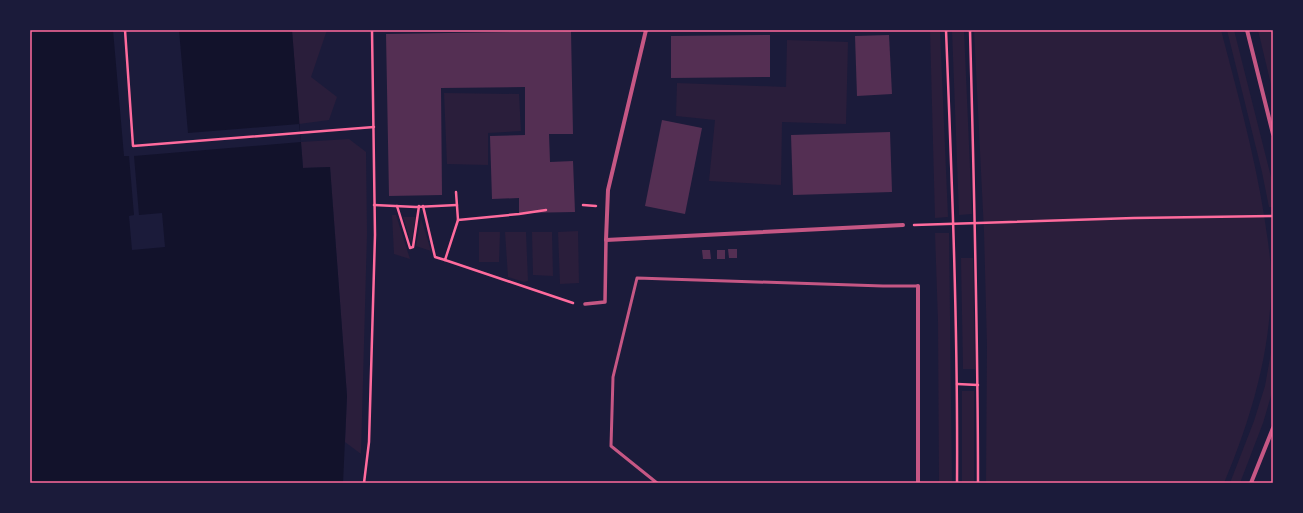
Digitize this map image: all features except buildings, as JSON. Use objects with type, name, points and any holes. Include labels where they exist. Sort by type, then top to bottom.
[{"type":"street","points":[[585,304],[605,302],[608,190],[646,30]]},
{"type":"street","points":[[1247,30],[1273,134]]},
{"type":"street","points":[[606,240],[903,225]]},
{"type":"street","points":[[918,286],[918,483]]},
{"type":"street","points":[[1251,483],[1273,428]]},
{"type":"lane","points":[[657,483],[611,446],[613,377],[637,278],[918,286]]},
{"type":"path","points":[[125,30],[133,146],[374,127]]},
{"type":"path","points":[[364,483],[368,442],[375,235],[372,30]]},
{"type":"path","points":[[946,30],[954,224],[957,483]]},
{"type":"path","points":[[970,30],[978,385],[978,483]]},
{"type":"path","points":[[445,260],[458,220],[456,192]]},
{"type":"path","points":[[374,205],[457,205]]},
{"type":"path","points":[[397,206],[410,248],[413,248],[419,206]]},
{"type":"path","points":[[423,206],[435,257],[577,305],[585,304]]},
{"type":"path","points":[[458,220],[546,210]]},
{"type":"path","points":[[917,224],[1273,216]]},
{"type":"path","points":[[957,384],[978,385]]},
{"type":"shaded area","points":[[30,30],[292,30],[303,168],[330,167],[347,396],[343,483],[30,483]]},
{"type":"shaded area","points":[[292,30],[327,30],[311,77],[337,97],[329,120],[299,124]]},
{"type":"shaded area","points":[[930,30],[940,30],[948,217],[935,218]]},
{"type":"shaded area","points":[[952,30],[964,30],[972,214],[959,215]]},
{"type":"shaded area","points":[[974,30],[1221,30],[1245,122],[1255,169],[1268,239],[1271,278],[1268,331],[1264,357],[1251,409],[1224,483],[986,483],[987,345],[984,232]]},
{"type":"shaded area","points":[[1227,30],[1234,30],[1273,185],[1273,207],[1269,207],[1262,172]]},
{"type":"shaded area","points":[[1258,30],[1273,30],[1273,93]]},
{"type":"shaded area","points":[[787,40],[848,42],[846,124],[782,122],[781,185],[709,181],[715,120],[676,116],[677,83],[786,87]]},
{"type":"shaded area","points":[[444,93],[519,94],[521,131],[488,133],[488,165],[447,164]]},
{"type":"shaded area","points":[[349,139],[366,152],[367,233],[361,454],[345,442],[347,396],[330,167],[303,168],[301,142]]},
{"type":"shaded area","points":[[392,215],[396,215],[410,259],[394,254]]},
{"type":"shaded area","points":[[403,217],[416,217],[411,243]]},
{"type":"shaded area","points":[[421,218],[431,251],[416,246]]},
{"type":"shaded area","points":[[578,231],[579,283],[560,284],[558,232]]},
{"type":"shaded area","points":[[479,232],[500,232],[499,262],[479,262]]},
{"type":"shaded area","points":[[505,232],[526,232],[528,281],[524,282],[508,277]]},
{"type":"shaded area","points":[[532,232],[552,232],[553,276],[533,275]]},
{"type":"shaded area","points":[[935,233],[949,233],[952,483],[939,483],[938,321]]},
{"type":"shaded area","points":[[961,258],[973,258],[975,369],[963,369]]},
{"type":"shaded area","points":[[1273,341],[1273,389],[1263,423],[1240,483],[1230,483],[1254,421],[1265,386]]},
{"type":"shaded area","points":[[962,391],[974,391],[974,483],[962,483]]},
{"type":"pier","points":[[113,30],[179,30],[188,133],[299,124],[301,142],[134,156],[139,215],[162,213],[165,247],[132,250],[129,216],[134,215],[129,156],[124,156]]}]
